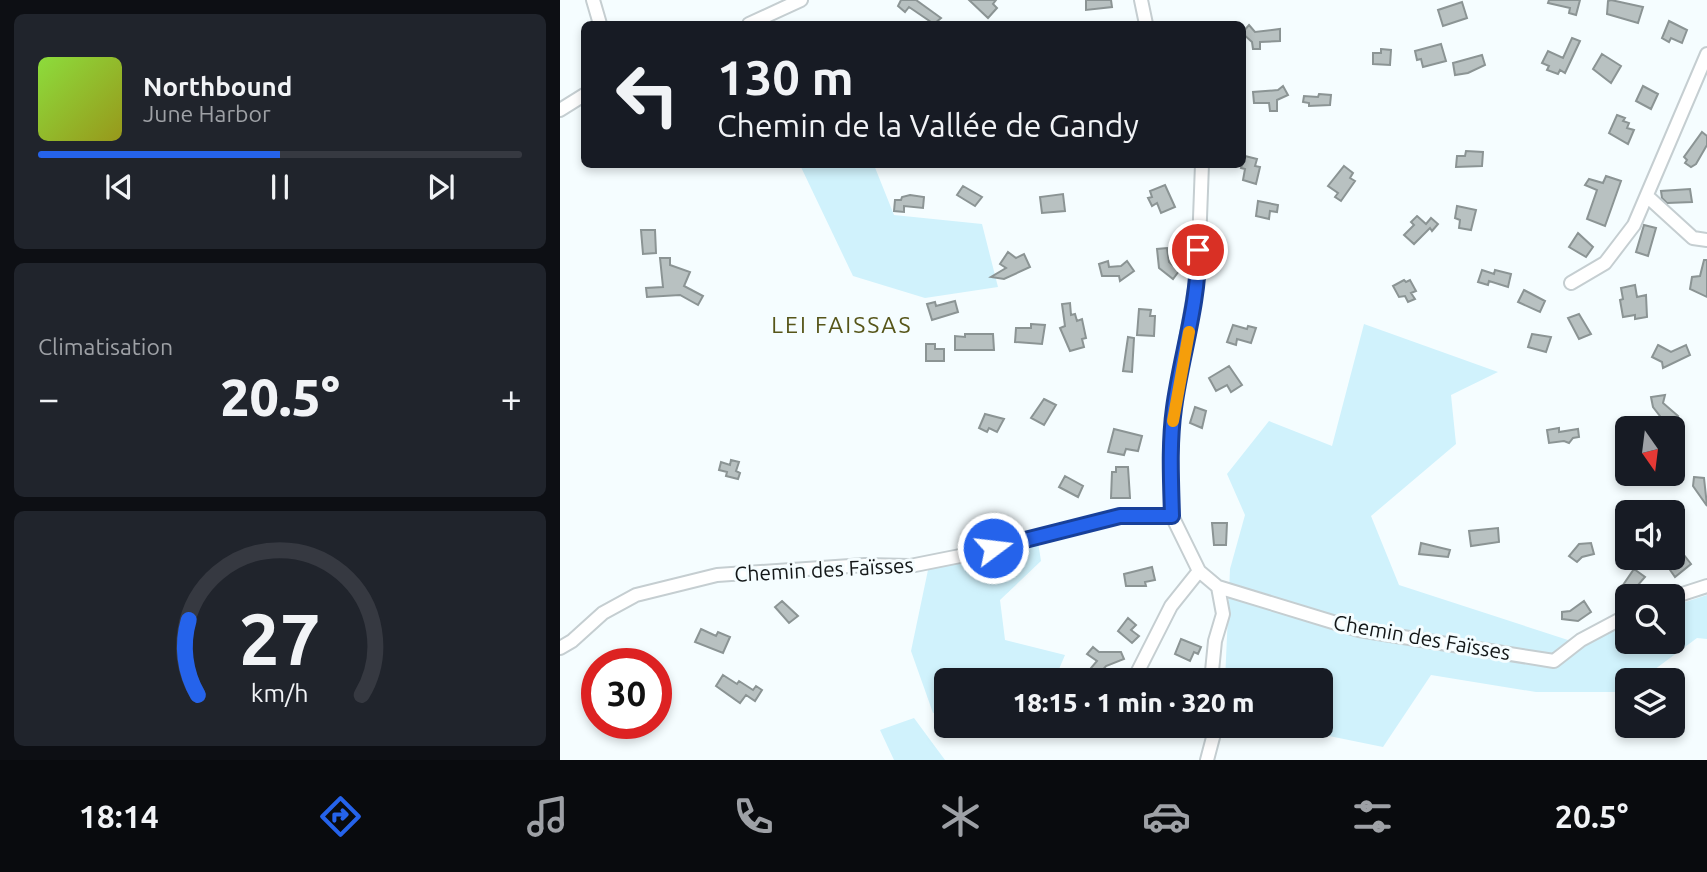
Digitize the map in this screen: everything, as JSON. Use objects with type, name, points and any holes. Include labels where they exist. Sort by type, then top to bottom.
[{"type":"street","points":[[593,0],[599,21]]},
{"type":"street","points":[[754,21],[800,0]]},
{"type":"street","points":[[1141,0],[1145,21]]},
{"type":"street","points":[[1571,283],[1605,264],[1634,226],[1707,54]]},
{"type":"street","points":[[560,110],[581,97]]},
{"type":"street","points":[[1172,516],[1170,459],[1174,408],[1198,272],[1202,168]]},
{"type":"street","points":[[1648,197],[1693,238],[1707,240]]},
{"type":"street","name":"Chemin des Faïsses","points":[[560,648],[572,641],[603,613],[636,595],[717,575],[865,565],[910,566],[970,554],[1120,516],[1172,516],[1199,571],[1217,587],[1359,630],[1554,661],[1581,640],[1615,622]]},
{"type":"street","points":[[1140,668],[1171,606],[1199,571]]},
{"type":"street","points":[[1685,593],[1707,586]]},
{"type":"street","points":[[1212,668],[1215,641],[1223,614],[1217,587]]},
{"type":"street","points":[[1207,760],[1213,738]]},
{"type":"shaded area","points":[[801,168],[875,168],[894,215],[982,224],[998,287],[925,298],[853,276]]},
{"type":"shaded area","points":[[1364,324],[1498,372],[1451,395],[1456,444],[1371,516],[1399,585],[1568,640],[1615,625],[1615,654],[1675,654],[1657,668],[1615,668],[1615,692],[1536,692],[1431,675],[1383,747],[1333,737],[1333,668],[1226,668],[1230,569],[1245,515],[1227,474],[1269,421],[1332,446]]},
{"type":"shaded area","points":[[1038,542],[1041,561],[1000,600],[1005,640],[1065,655],[1060,668],[934,668],[933,713],[911,651],[928,570]]},
{"type":"shaded area","points":[[1707,595],[1707,639],[1697,638],[1685,647],[1685,602]]},
{"type":"shaded area","points":[[914,718],[945,760],[894,760],[880,730]]},
{"type":"building","points":[[901,0],[916,0],[941,18],[930,21],[909,7],[905,12],[898,6]]},
{"type":"building","points":[[969,0],[996,0],[993,4],[997,8],[988,18]]},
{"type":"building","points":[[1086,0],[1111,0],[1112,7],[1086,10]]},
{"type":"building","points":[[1549,0],[1580,0],[1576,15],[1569,13],[1570,8],[1548,3]]},
{"type":"building","points":[[1608,1],[1643,7],[1638,23],[1607,14]]},
{"type":"building","points":[[1462,2],[1467,18],[1443,26],[1438,10]]},
{"type":"building","points":[[1669,21],[1687,30],[1682,43],[1671,38],[1669,42],[1662,38]]},
{"type":"building","points":[[1249,25],[1255,32],[1280,29],[1280,41],[1260,42],[1260,49],[1253,49],[1252,42],[1246,37]]},
{"type":"building","points":[[1572,38],[1580,41],[1565,73],[1560,70],[1558,74],[1547,70],[1549,66],[1542,63],[1548,51],[1563,58]]},
{"type":"building","points":[[1441,44],[1446,61],[1423,67],[1421,59],[1417,60],[1415,51]]},
{"type":"building","points":[[1381,49],[1391,50],[1390,65],[1373,64],[1373,53],[1381,53]]},
{"type":"building","points":[[1602,54],[1621,66],[1611,83],[1593,69]]},
{"type":"building","points":[[1482,55],[1485,65],[1468,73],[1455,75],[1453,63]]},
{"type":"building","points":[[1283,86],[1288,95],[1277,100],[1277,111],[1270,111],[1269,103],[1254,103],[1253,92],[1278,90]]},
{"type":"building","points":[[1643,86],[1658,94],[1651,109],[1636,101]]},
{"type":"building","points":[[1319,94],[1331,95],[1330,105],[1309,106],[1309,103],[1303,102],[1304,96],[1318,97]]},
{"type":"building","points":[[1617,115],[1629,123],[1627,128],[1634,130],[1628,144],[1609,133]]},
{"type":"building","points":[[1702,132],[1707,136],[1707,145],[1696,164],[1691,167],[1685,163],[1687,160],[1684,157]]},
{"type":"building","points":[[1466,151],[1483,152],[1482,166],[1456,167],[1457,156],[1465,156]]},
{"type":"building","points":[[1246,156],[1257,159],[1255,166],[1260,167],[1256,184],[1243,180],[1245,169],[1241,168],[1246,168]]},
{"type":"building","points":[[1344,166],[1353,173],[1350,178],[1355,181],[1341,201],[1335,197],[1338,193],[1328,186]]},
{"type":"building","points":[[1606,176],[1621,181],[1605,226],[1587,219],[1597,190],[1585,185],[1589,179],[1603,183]]},
{"type":"building","points":[[1165,185],[1175,207],[1161,213],[1157,203],[1152,206],[1148,198],[1152,197],[1150,191]]},
{"type":"building","points":[[963,186],[982,197],[975,206],[957,195]]},
{"type":"building","points":[[1690,189],[1692,202],[1667,203],[1662,198],[1661,191]]},
{"type":"building","points":[[1063,194],[1065,211],[1042,213],[1040,197]]},
{"type":"building","points":[[910,195],[924,197],[923,208],[904,206],[904,212],[894,211],[895,200]]},
{"type":"building","points":[[1258,201],[1278,205],[1277,212],[1270,211],[1269,219],[1256,216]]},
{"type":"building","points":[[1457,206],[1476,210],[1471,230],[1459,228],[1460,220],[1455,218]]},
{"type":"building","points":[[1417,216],[1426,224],[1431,218],[1438,224],[1414,244],[1404,235],[1414,225],[1411,222]]},
{"type":"building","points":[[1644,225],[1656,228],[1648,256],[1636,252]]},
{"type":"building","points":[[641,230],[655,230],[656,253],[643,254]]},
{"type":"building","points":[[1578,233],[1593,247],[1586,257],[1569,247]]},
{"type":"building","points":[[1167,248],[1169,262],[1179,271],[1173,279],[1159,268],[1157,249]]},
{"type":"building","points":[[1008,252],[1016,258],[1024,254],[1030,267],[1004,279],[991,277],[1006,268],[1000,264]]},
{"type":"building","points":[[660,258],[670,258],[670,265],[690,272],[684,286],[703,296],[698,305],[680,295],[647,297],[646,288],[663,287]]},
{"type":"building","points":[[1704,260],[1707,260],[1707,297],[1690,289],[1692,277],[1700,276]]},
{"type":"building","points":[[1108,261],[1109,267],[1121,266],[1127,261],[1134,271],[1120,281],[1119,276],[1102,276],[1099,264]]},
{"type":"building","points":[[1482,270],[1494,274],[1495,270],[1511,274],[1508,287],[1489,281],[1488,285],[1478,282]]},
{"type":"building","points":[[1410,280],[1416,291],[1411,293],[1415,299],[1408,302],[1405,296],[1399,297],[1393,286]]},
{"type":"building","points":[[1635,285],[1637,297],[1646,295],[1647,317],[1623,317],[1621,288]]},
{"type":"building","points":[[1524,290],[1545,301],[1540,312],[1518,302]]},
{"type":"building","points":[[955,301],[958,312],[932,320],[927,304],[935,302],[936,306]]},
{"type":"building","points":[[1070,303],[1071,315],[1075,314],[1077,321],[1082,319],[1086,338],[1082,339],[1084,347],[1070,351],[1060,328],[1065,326],[1062,304]]},
{"type":"building","points":[[1139,309],[1151,310],[1150,316],[1155,316],[1154,336],[1137,335]]},
{"type":"building","points":[[1579,314],[1591,334],[1579,339],[1568,318]]},
{"type":"building","points":[[1031,324],[1045,325],[1042,344],[1015,342],[1016,328],[1031,328]]},
{"type":"building","points":[[1233,325],[1247,329],[1248,326],[1256,328],[1251,343],[1237,339],[1236,345],[1227,342]]},
{"type":"building","points":[[965,334],[993,334],[994,350],[955,350],[955,336],[965,337]]},
{"type":"building","points":[[1532,334],[1551,337],[1546,352],[1528,347]]},
{"type":"building","points":[[1128,337],[1134,338],[1132,372],[1123,371]]},
{"type":"building","points":[[926,344],[935,344],[935,349],[944,349],[944,361],[926,361]]},
{"type":"building","points":[[1658,345],[1671,352],[1686,345],[1690,355],[1663,368],[1662,362],[1652,357]]},
{"type":"building","points":[[1229,366],[1242,385],[1231,392],[1227,385],[1216,391],[1209,378]]},
{"type":"building","points":[[1665,395],[1663,403],[1678,416],[1660,416],[1653,407],[1651,397]]},
{"type":"building","points":[[1044,399],[1056,405],[1044,425],[1031,418]]},
{"type":"building","points":[[1195,407],[1206,411],[1202,428],[1190,423]]},
{"type":"building","points":[[985,414],[1004,419],[997,432],[989,428],[987,432],[979,428]]},
{"type":"building","points":[[1559,428],[1559,432],[1578,429],[1579,437],[1573,438],[1569,443],[1549,443],[1547,430]]},
{"type":"building","points":[[1114,429],[1142,436],[1138,451],[1126,449],[1124,455],[1108,452]]},
{"type":"building","points":[[731,460],[739,462],[736,471],[740,473],[738,479],[726,476],[727,472],[719,470],[721,462],[730,465]]},
{"type":"building","points":[[1116,467],[1128,467],[1130,498],[1111,498],[1112,472],[1116,472]]},
{"type":"building","points":[[1065,476],[1083,486],[1078,497],[1059,487]]},
{"type":"building","points":[[1694,477],[1704,478],[1707,506],[1693,486]]},
{"type":"building","points":[[1212,523],[1227,523],[1226,545],[1214,545]]},
{"type":"building","points":[[1498,528],[1499,542],[1471,546],[1469,531]]},
{"type":"building","points":[[1421,543],[1450,550],[1448,557],[1419,554]]},
{"type":"building","points":[[1591,543],[1594,554],[1582,557],[1577,562],[1569,556],[1579,544]]},
{"type":"building","points":[[1685,556],[1691,564],[1685,569]]},
{"type":"building","points":[[1152,567],[1155,580],[1145,582],[1146,586],[1126,586],[1124,574]]},
{"type":"building","points":[[1633,570],[1645,577],[1639,584],[1624,584]]},
{"type":"building","points":[[1670,570],[1684,570],[1675,577]]},
{"type":"building","points":[[782,601],[798,616],[789,623],[775,607]]},
{"type":"building","points":[[1584,601],[1591,612],[1578,621],[1562,619],[1562,612],[1570,611]]},
{"type":"building","points":[[1128,618],[1136,625],[1131,630],[1139,636],[1132,643],[1118,631]]},
{"type":"building","points":[[701,629],[716,636],[718,632],[730,637],[723,653],[695,642]]},
{"type":"building","points":[[1181,639],[1201,647],[1198,654],[1194,652],[1190,661],[1175,654]]},
{"type":"building","points":[[1093,647],[1099,652],[1121,652],[1124,659],[1104,668],[1091,668],[1097,661],[1087,654]]},
{"type":"building","points":[[723,675],[737,684],[739,681],[753,690],[756,686],[762,690],[755,701],[746,695],[740,703],[716,686]]},
{"type":"slow traffic","points":[[1173,421],[1189,332]]},
{"type":"district","name":"LEI FAISSAS","points":[[842,324]]},
{"type":"route","points":[[993,548],[1120,516],[1172,516],[1170,459],[1174,408],[1193,315],[1198,250]]}]
